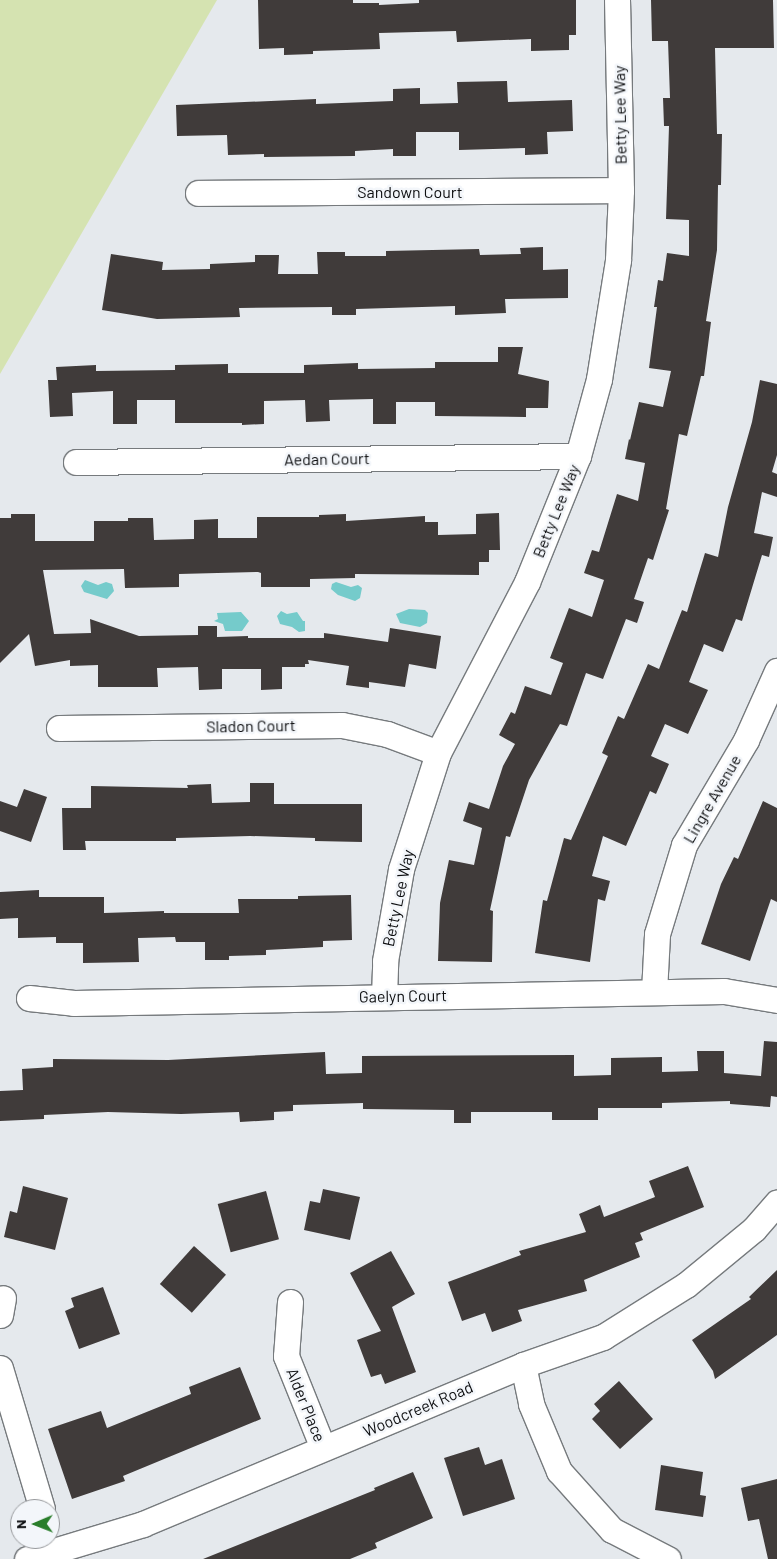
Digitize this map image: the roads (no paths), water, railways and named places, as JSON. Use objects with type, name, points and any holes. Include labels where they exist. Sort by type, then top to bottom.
[{"type":"street","name":"Betty Lee Way","points":[[384,997],[385,961],[400,869],[438,753],[527,582],[578,456],[599,379],[618,260],[621,190],[617,0]]},
{"type":"street","name":"Sandown Court","points":[[198,193],[621,190]]},
{"type":"street","name":"Aedan Court","points":[[76,462],[578,456]]},
{"type":"street","name":"Lingre Avenue","points":[[654,992],[657,934],[684,845],[746,740],[777,671]]},
{"type":"street","name":"Sladon Court","points":[[59,728],[342,725],[387,734],[438,753]]},
{"type":"street","name":"Gaelyn Court","points":[[29,998],[74,1003],[724,991],[777,1000]]},
{"type":"street","name":"Woodcreek Road","points":[[60,1542],[143,1524],[524,1365],[603,1338],[686,1286],[754,1229],[777,1203]]},
{"type":"street","name":"Alder Place","points":[[290,1302],[286,1356],[323,1448]]},
{"type":"street","points":[[524,1365],[531,1404],[559,1471],[612,1530],[668,1559]]},
{"type":"street","points":[[0,1368],[39,1499]]},
{"type":"street","name":"Woodcreek Road","points":[[27,1559],[44,1549]]},
{"type":"water","points":[[85,580],[98,585],[106,582],[112,584],[114,591],[107,599],[84,592],[81,586]]},
{"type":"water","points":[[336,582],[351,587],[358,585],[362,588],[360,598],[355,601],[338,595],[331,589],[332,584]]},
{"type":"water","points":[[409,609],[425,610],[428,613],[427,623],[420,627],[400,623],[396,614]]},
{"type":"water","points":[[281,611],[287,614],[297,612],[305,621],[305,631],[299,632],[292,627],[280,624],[277,616]]},
{"type":"water","points":[[241,612],[249,621],[242,631],[225,631],[223,624],[214,621],[218,619],[217,613]]}]
